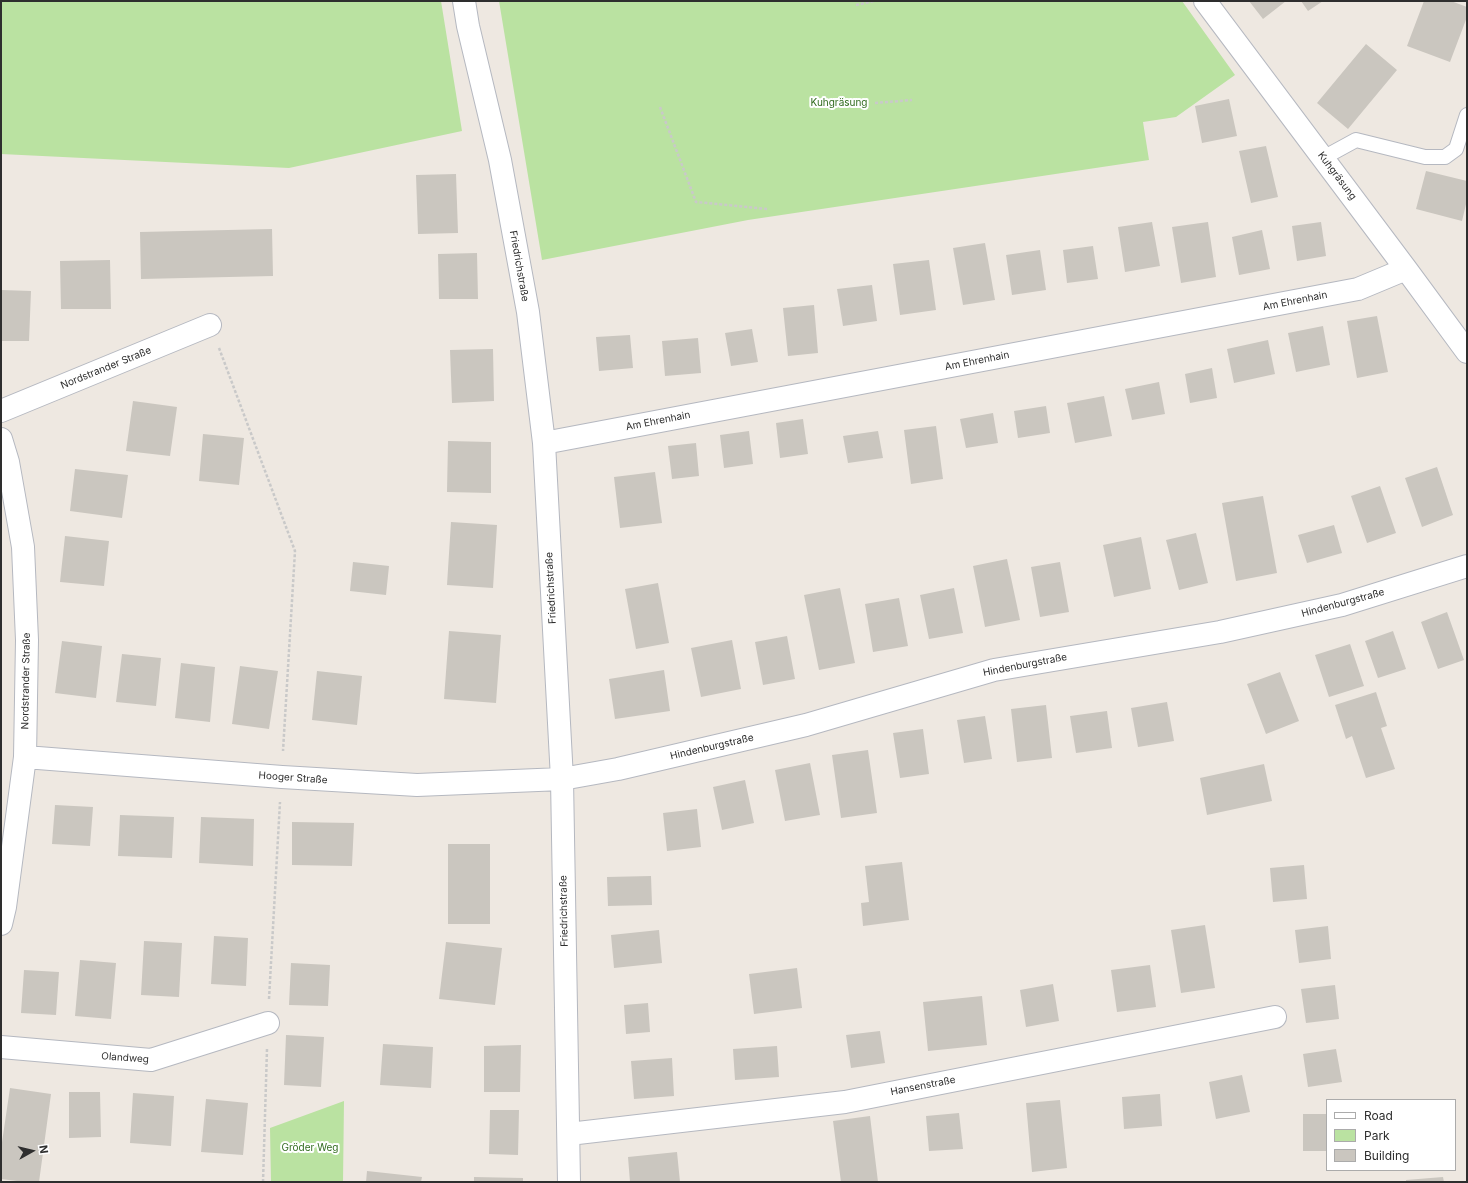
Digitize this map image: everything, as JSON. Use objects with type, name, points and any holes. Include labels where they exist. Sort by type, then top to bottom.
[{"type":"street","name":"Friedrichstraße","points":[[464,1],[468,26],[500,160],[528,312],[544,443],[562,780],[569,1182]]},
{"type":"street","name":"Kuhgräsung","points":[[1206,1],[1467,352]]},
{"type":"street","name":"Am Ehrenhain","points":[[544,443],[1358,289],[1406,269]]},
{"type":"street","name":"Nordstrander Straße","points":[[1,411],[210,325]]},
{"type":"street","name":"Nordstrander Straße","points":[[1,439],[8,462],[23,547],[27,640],[24,757],[5,907],[1,924]]},
{"type":"street","name":"Hindenburgstraße","points":[[562,780],[618,769],[806,725],[994,670],[1220,632],[1342,605],[1467,566]]},
{"type":"street","name":"Hooger Straße","points":[[24,757],[282,778],[417,785],[562,780]]},
{"type":"street","name":"Hansenstraße","points":[[569,1134],[845,1102],[1275,1017]]},
{"type":"street","name":"Olandweg","points":[[1,1047],[152,1060],[268,1023]]},
{"type":"lane","points":[[1323,158],[1356,140],[1424,157],[1445,157],[1456,149],[1467,115]]},
{"type":"path","points":[[856,5],[874,1]]},
{"type":"path","points":[[875,103],[912,100]]},
{"type":"path","points":[[660,107],[696,202],[768,209]]},
{"type":"green space","points":[[1,1],[441,1],[462,131],[289,168],[1,154]]},
{"type":"green space","name":"Kuhgräsung","points":[[499,1],[1182,1],[1235,75],[1176,117],[1143,122],[1149,160],[748,220],[542,260]]},
{"type":"green space","name":"Gröder Weg","points":[[344,1101],[343,1182],[271,1182],[270,1128]]},
{"type":"building","points":[[1249,1],[1286,1],[1263,19]]},
{"type":"building","points":[[1301,1],[1323,1],[1308,11]]},
{"type":"building","points":[[1424,1],[1451,1],[1467,7],[1467,17],[1450,62],[1407,46]]},
{"type":"building","points":[[1366,44],[1397,70],[1348,129],[1317,103]]},
{"type":"building","points":[[1229,99],[1237,136],[1202,143],[1195,106]]},
{"type":"building","points":[[1266,146],[1278,197],[1251,203],[1239,151]]},
{"type":"building","points":[[1426,171],[1467,181],[1467,200],[1462,221],[1416,209]]},
{"type":"building","points":[[456,174],[458,233],[418,234],[416,175]]},
{"type":"building","points":[[1152,222],[1160,266],[1125,272],[1118,227]]},
{"type":"building","points":[[1208,222],[1216,277],[1181,283],[1172,227]]},
{"type":"building","points":[[1321,222],[1326,256],[1297,261],[1292,226]]},
{"type":"building","points":[[272,229],[273,276],[141,279],[140,232]]},
{"type":"building","points":[[1262,230],[1270,269],[1239,275],[1232,237]]},
{"type":"building","points":[[985,243],[995,300],[963,305],[953,248]]},
{"type":"building","points":[[1093,246],[1098,279],[1067,283],[1063,250]]},
{"type":"building","points":[[1040,250],[1046,290],[1012,295],[1006,255]]},
{"type":"building","points":[[477,253],[478,299],[439,299],[438,254]]},
{"type":"building","points":[[110,260],[111,309],[61,309],[60,261]]},
{"type":"building","points":[[929,260],[936,310],[900,315],[893,264]]},
{"type":"building","points":[[872,285],[877,321],[843,326],[837,289]]},
{"type":"building","points":[[1,290],[31,291],[29,341],[1,341]]},
{"type":"building","points":[[814,305],[818,353],[788,356],[783,308]]},
{"type":"building","points":[[1377,316],[1388,372],[1357,378],[1347,321]]},
{"type":"building","points":[[1323,326],[1330,365],[1296,372],[1288,333]]},
{"type":"building","points":[[752,329],[758,362],[731,366],[725,333]]},
{"type":"building","points":[[630,335],[633,368],[599,371],[596,337]]},
{"type":"building","points":[[698,338],[701,373],[665,376],[662,341]]},
{"type":"building","points":[[1268,340],[1275,374],[1234,383],[1227,349]]},
{"type":"building","points":[[493,349],[494,401],[452,403],[450,350]]},
{"type":"building","points":[[1212,368],[1217,398],[1190,403],[1185,374]]},
{"type":"building","points":[[1159,382],[1165,414],[1132,420],[1125,389]]},
{"type":"building","points":[[1104,396],[1112,436],[1075,443],[1067,403]]},
{"type":"building","points":[[133,401],[177,407],[170,456],[126,451]]},
{"type":"building","points":[[1046,406],[1050,433],[1018,438],[1014,411]]},
{"type":"building","points":[[993,413],[998,443],[966,448],[960,419]]},
{"type":"building","points":[[803,419],[808,454],[780,458],[776,423]]},
{"type":"building","points":[[936,426],[943,479],[911,484],[904,430]]},
{"type":"building","points":[[749,431],[753,464],[724,468],[720,435]]},
{"type":"building","points":[[878,431],[883,458],[848,463],[843,436]]},
{"type":"building","points":[[203,434],[244,438],[239,485],[199,481]]},
{"type":"building","points":[[448,441],[491,442],[491,493],[447,492]]},
{"type":"building","points":[[696,443],[699,476],[672,479],[668,446]]},
{"type":"building","points":[[1437,467],[1453,515],[1422,527],[1405,478]]},
{"type":"building","points":[[75,469],[128,475],[122,518],[70,511]]},
{"type":"building","points":[[655,472],[662,523],[620,528],[614,477]]},
{"type":"building","points":[[1380,486],[1396,533],[1367,543],[1351,496]]},
{"type":"building","points":[[1263,496],[1277,573],[1236,581],[1222,503]]},
{"type":"building","points":[[451,522],[497,525],[493,588],[447,585]]},
{"type":"building","points":[[1334,525],[1342,553],[1307,563],[1298,535]]},
{"type":"building","points":[[1196,533],[1208,583],[1179,590],[1166,540]]},
{"type":"building","points":[[65,536],[109,541],[104,586],[60,582]]},
{"type":"building","points":[[1141,537],[1151,589],[1114,597],[1103,545]]},
{"type":"building","points":[[1007,559],[1020,620],[985,627],[973,566]]},
{"type":"building","points":[[353,562],[389,566],[386,595],[350,591]]},
{"type":"building","points":[[1060,562],[1069,612],[1040,617],[1031,567]]},
{"type":"building","points":[[658,583],[669,643],[636,649],[625,589]]},
{"type":"building","points":[[840,588],[855,663],[819,670],[804,595]]},
{"type":"building","points":[[954,588],[963,633],[929,639],[920,595]]},
{"type":"building","points":[[899,598],[908,646],[873,652],[865,604]]},
{"type":"building","points":[[1447,612],[1464,660],[1438,669],[1421,622]]},
{"type":"building","points":[[449,631],[501,635],[496,703],[444,699]]},
{"type":"building","points":[[1393,631],[1406,669],[1378,678],[1365,641]]},
{"type":"building","points":[[787,636],[795,679],[763,685],[755,642]]},
{"type":"building","points":[[732,640],[741,689],[701,697],[691,648]]},
{"type":"building","points":[[62,641],[102,646],[96,698],[55,693]]},
{"type":"building","points":[[1350,644],[1364,686],[1329,697],[1315,655]]},
{"type":"building","points":[[122,654],[161,658],[156,706],[116,702]]},
{"type":"building","points":[[181,663],[215,667],[210,722],[175,718]]},
{"type":"building","points":[[240,666],[278,671],[269,729],[232,724]]},
{"type":"building","points":[[664,670],[670,711],[615,719],[609,679]]},
{"type":"building","points":[[317,671],[362,676],[357,725],[312,720]]},
{"type":"building","points":[[1280,672],[1299,721],[1266,734],[1247,684]]},
{"type":"building","points":[[1376,692],[1387,726],[1381,728],[1395,769],[1366,778],[1352,736],[1346,739],[1335,705]]},
{"type":"building","points":[[1167,702],[1174,741],[1138,747],[1131,708]]},
{"type":"building","points":[[1046,705],[1052,758],[1017,762],[1011,709]]},
{"type":"building","points":[[1107,711],[1112,748],[1076,753],[1070,716]]},
{"type":"building","points":[[985,716],[992,759],[964,763],[957,720]]},
{"type":"building","points":[[923,729],[929,774],[900,778],[893,733]]},
{"type":"building","points":[[868,750],[877,813],[841,818],[832,755]]},
{"type":"building","points":[[810,763],[820,815],[785,821],[775,770]]},
{"type":"building","points":[[1264,764],[1272,801],[1207,815],[1200,778]]},
{"type":"building","points":[[745,780],[754,823],[722,830],[713,787]]},
{"type":"building","points":[[55,805],[93,807],[90,846],[52,844]]},
{"type":"building","points":[[697,809],[701,847],[667,851],[663,813]]},
{"type":"building","points":[[120,815],[174,817],[172,858],[118,856]]},
{"type":"building","points":[[201,817],[254,819],[253,866],[199,863]]},
{"type":"building","points":[[292,822],[354,823],[352,866],[292,865]]},
{"type":"building","points":[[448,844],[490,844],[490,924],[448,924]]},
{"type":"building","points":[[902,862],[909,920],[863,926],[861,903],[869,902],[865,866]]},
{"type":"building","points":[[1304,865],[1307,899],[1273,902],[1270,868]]},
{"type":"building","points":[[651,876],[652,905],[608,906],[607,877]]},
{"type":"building","points":[[1205,925],[1215,988],[1181,993],[1171,930]]},
{"type":"building","points":[[1328,926],[1331,959],[1299,963],[1295,930]]},
{"type":"building","points":[[659,930],[662,963],[614,968],[611,935]]},
{"type":"building","points":[[214,936],[248,938],[246,986],[211,984]]},
{"type":"building","points":[[144,941],[182,943],[179,997],[141,995]]},
{"type":"building","points":[[446,942],[502,948],[495,1005],[439,999]]},
{"type":"building","points":[[80,960],[116,963],[111,1019],[75,1016]]},
{"type":"building","points":[[291,963],[330,965],[328,1006],[289,1005]]},
{"type":"building","points":[[1150,965],[1156,1007],[1117,1012],[1111,970]]},
{"type":"building","points":[[797,968],[802,1008],[754,1014],[749,974]]},
{"type":"building","points":[[24,970],[59,972],[56,1015],[21,1013]]},
{"type":"building","points":[[1053,984],[1059,1021],[1026,1027],[1020,990]]},
{"type":"building","points":[[1335,985],[1339,1019],[1306,1023],[1301,989]]},
{"type":"building","points":[[982,996],[987,1045],[928,1051],[923,1002]]},
{"type":"building","points":[[648,1003],[650,1032],[626,1034],[624,1005]]},
{"type":"building","points":[[880,1031],[885,1063],[851,1068],[846,1035]]},
{"type":"building","points":[[286,1035],[324,1037],[321,1087],[284,1085]]},
{"type":"building","points":[[383,1044],[433,1047],[431,1088],[380,1085]]},
{"type":"building","points":[[521,1045],[520,1092],[484,1092],[484,1046]]},
{"type":"building","points":[[777,1046],[779,1077],[735,1080],[733,1049]]},
{"type":"building","points":[[1336,1049],[1342,1082],[1308,1087],[1303,1054]]},
{"type":"building","points":[[672,1058],[674,1096],[634,1099],[631,1061]]},
{"type":"building","points":[[1242,1075],[1250,1112],[1216,1119],[1209,1082]]},
{"type":"building","points":[[10,1088],[51,1094],[39,1182],[1,1179],[1,1149]]},
{"type":"building","points":[[69,1092],[100,1092],[101,1137],[69,1138]]},
{"type":"building","points":[[133,1093],[174,1096],[171,1146],[130,1143]]},
{"type":"building","points":[[1160,1094],[1162,1126],[1124,1129],[1122,1097]]},
{"type":"building","points":[[206,1099],[248,1103],[243,1155],[201,1152]]},
{"type":"building","points":[[1060,1100],[1067,1168],[1032,1172],[1026,1103]]},
{"type":"building","points":[[490,1110],[519,1110],[518,1155],[489,1154]]},
{"type":"building","points":[[959,1113],[963,1149],[929,1151],[926,1116]]},
{"type":"building","points":[[1303,1114],[1326,1114],[1326,1151],[1303,1151]]},
{"type":"building","points":[[870,1116],[878,1182],[841,1182],[833,1121]]},
{"type":"building","points":[[677,1152],[680,1182],[630,1182],[628,1157]]},
{"type":"building","points":[[367,1171],[422,1177],[421,1182],[366,1182]]},
{"type":"building","points":[[474,1177],[523,1178],[523,1182],[474,1182]]},
{"type":"building","points":[[1443,1177],[1444,1182],[1406,1182],[1406,1180]]}]
